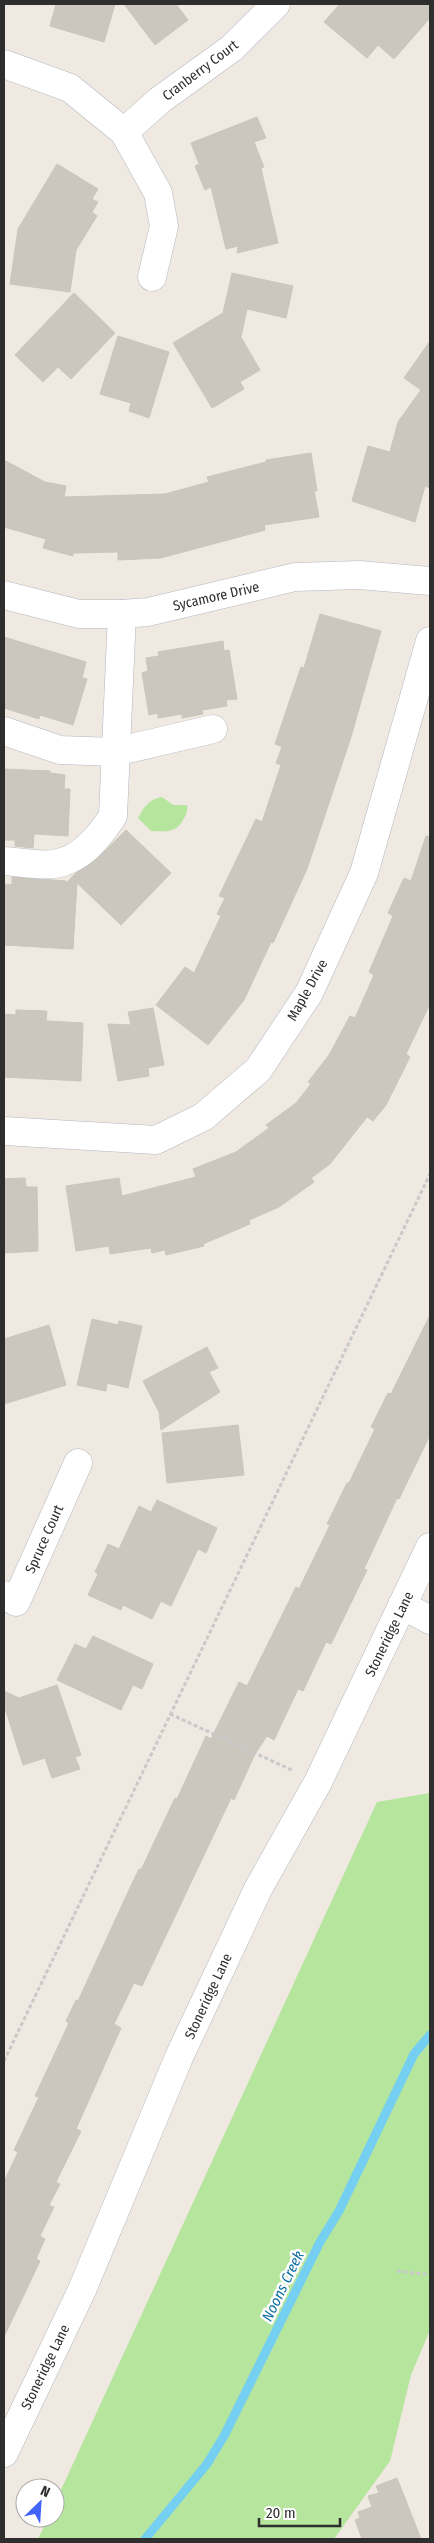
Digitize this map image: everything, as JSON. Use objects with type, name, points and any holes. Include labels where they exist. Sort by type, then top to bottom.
[{"type":"street","name":"Cranberry Court","points":[[124,132],[160,100],[232,48],[275,5]]},
{"type":"street","points":[[4,64],[70,88],[124,132],[158,193],[164,226],[152,277]]},
{"type":"street","name":"Sycamore Drive","points":[[4,595],[79,614],[122,614],[148,612],[295,577],[359,575],[430,581]]},
{"type":"street","points":[[4,861],[54,864],[73,858],[101,834],[112,816],[122,614]]},
{"type":"street","name":"Maple Drive","points":[[4,1132],[156,1140],[203,1117],[258,1070],[309,992],[364,873],[430,641]]},
{"type":"street","points":[[4,731],[60,750],[115,752],[213,729]]},
{"type":"street","name":"Spruce Court","points":[[4,1595],[16,1602],[78,1463]]},
{"type":"street","name":"Stoneridge Lane","points":[[4,2453],[82,2290],[179,2057],[258,1889],[318,1782],[430,1547]]},
{"type":"street","points":[[402,1606],[430,1620]]},
{"type":"path","points":[[4,2061],[430,1174]]},
{"type":"path","points":[[170,1714],[318,1782]]},
{"type":"path","points":[[397,2271],[430,2275]]},
{"type":"green space","points":[[162,797],[173,805],[187,805],[187,813],[177,828],[173,830],[151,831],[138,818],[147,804]]},
{"type":"green space","points":[[430,1793],[430,2330],[411,2375],[390,2461],[334,2539],[38,2539],[43,2528],[65,2528],[65,2481],[377,1802]]},
{"type":"building","points":[[56,4],[115,4],[104,42],[50,26]]},
{"type":"building","points":[[124,4],[176,4],[188,20],[155,45]]},
{"type":"building","points":[[340,4],[430,4],[430,18],[394,59],[378,45],[367,58],[324,22]]},
{"type":"building","points":[[257,117],[266,138],[254,142],[264,167],[261,168],[278,243],[237,253],[238,246],[226,249],[211,187],[205,190],[195,166],[199,164],[191,143]]},
{"type":"building","points":[[57,164],[98,189],[92,199],[98,202],[92,212],[97,216],[76,250],[70,292],[10,284],[18,229]]},
{"type":"building","points":[[232,273],[293,286],[286,318],[247,309],[241,337],[260,370],[240,382],[244,389],[212,408],[173,343],[223,313]]},
{"type":"building","points":[[74,293],[115,333],[71,379],[58,367],[43,382],[15,355]]},
{"type":"building","points":[[118,336],[169,352],[149,418],[129,411],[131,403],[100,394]]},
{"type":"building","points":[[430,341],[430,488],[425,486],[415,522],[352,501],[368,446],[390,452],[398,422],[421,390],[404,378]]},
{"type":"building","points":[[311,453],[317,491],[314,490],[319,517],[264,525],[265,530],[161,558],[118,560],[118,552],[73,553],[73,556],[43,548],[46,539],[4,527],[4,460],[45,482],[66,486],[64,497],[165,494],[209,482],[207,477],[266,462],[266,460]]},
{"type":"building","points":[[320,614],[381,631],[351,737],[307,869],[244,1000],[208,1045],[156,1005],[185,967],[194,973],[221,916],[217,914],[225,898],[219,896],[256,819],[262,822],[281,765],[276,763],[282,747],[275,744],[301,667],[304,668]]},
{"type":"building","points":[[4,637],[86,662],[82,678],[87,679],[73,725],[40,715],[39,719],[4,708]]},
{"type":"building","points":[[223,641],[224,651],[229,650],[237,699],[226,700],[227,706],[202,710],[203,714],[182,718],[182,714],[158,718],[158,713],[149,715],[142,673],[148,671],[146,658],[159,656],[158,652]]},
{"type":"building","points":[[4,769],[50,771],[50,773],[65,775],[64,789],[70,789],[68,836],[34,834],[33,848],[15,846],[15,840],[4,840]]},
{"type":"building","points":[[126,830],[171,873],[121,925],[77,883],[73,949],[4,945],[4,884],[12,885],[12,877],[66,881],[65,884],[76,873],[98,858]]},
{"type":"building","points":[[426,836],[430,837],[430,1004],[406,1054],[410,1057],[386,1105],[373,1121],[367,1117],[330,1164],[311,1178],[314,1182],[279,1207],[249,1220],[250,1224],[203,1244],[204,1246],[166,1255],[165,1250],[152,1253],[151,1248],[110,1254],[109,1246],[76,1251],[66,1186],[119,1178],[122,1196],[196,1177],[193,1169],[236,1152],[269,1128],[266,1125],[296,1103],[311,1084],[308,1082],[329,1055],[350,1016],[355,1018],[374,975],[369,972],[393,916],[388,913],[404,878],[411,881]]},
{"type":"building","points":[[153,1008],[164,1065],[148,1068],[149,1076],[118,1081],[108,1024],[131,1025],[128,1012]]},
{"type":"building","points":[[16,1010],[47,1011],[46,1021],[83,1023],[81,1081],[4,1077],[4,1014],[16,1015]]},
{"type":"building","points":[[25,1178],[26,1187],[37,1187],[38,1251],[4,1253],[4,1179]]},
{"type":"building","points":[[430,1315],[430,1435],[399,1499],[397,1498],[364,1569],[367,1570],[331,1644],[326,1642],[303,1691],[298,1689],[274,1740],[267,1736],[255,1754],[234,1800],[231,1798],[142,1986],[134,1983],[114,2024],[121,2028],[76,2129],[81,2131],[56,2182],[60,2184],[49,2205],[54,2207],[40,2236],[45,2239],[36,2259],[40,2261],[4,2337],[4,2182],[18,2152],[14,2150],[39,2097],[35,2096],[69,2023],[66,2021],[76,2000],[78,2001],[139,1869],[141,1870],[175,1798],[177,1799],[206,1736],[211,1739],[239,1682],[247,1686],[296,1587],[299,1589],[330,1525],[327,1524],[375,1429],[371,1427],[388,1393],[391,1394]]},
{"type":"building","points":[[92,1319],[118,1325],[119,1321],[142,1326],[128,1388],[107,1383],[106,1391],[77,1385]]},
{"type":"building","points":[[49,1325],[66,1385],[4,1404],[4,1339]]},
{"type":"building","points":[[207,1347],[218,1368],[209,1372],[220,1392],[161,1430],[159,1412],[143,1381]]},
{"type":"building","points":[[238,1425],[244,1475],[167,1483],[162,1433]]},
{"type":"building","points":[[157,1500],[217,1528],[206,1553],[198,1549],[171,1606],[161,1601],[152,1619],[123,1605],[121,1610],[88,1595],[98,1574],[95,1572],[108,1544],[119,1549],[139,1506],[151,1512]]},
{"type":"building","points":[[93,1636],[153,1664],[142,1689],[133,1685],[121,1710],[57,1680],[75,1644],[86,1649]]},
{"type":"building","points":[[57,1685],[81,1755],[75,1757],[80,1769],[52,1778],[45,1758],[23,1765],[4,1705],[4,1691],[19,1698]]},
{"type":"building","points":[[397,2478],[421,2539],[362,2539],[355,2520],[360,2518],[358,2512],[372,2507],[368,2496],[379,2493],[376,2486]]},
{"type":"waterway","name":"Noons Creek","points":[[145,2539],[207,2464],[224,2436],[320,2242],[339,2211],[414,2054],[430,2035]]}]
